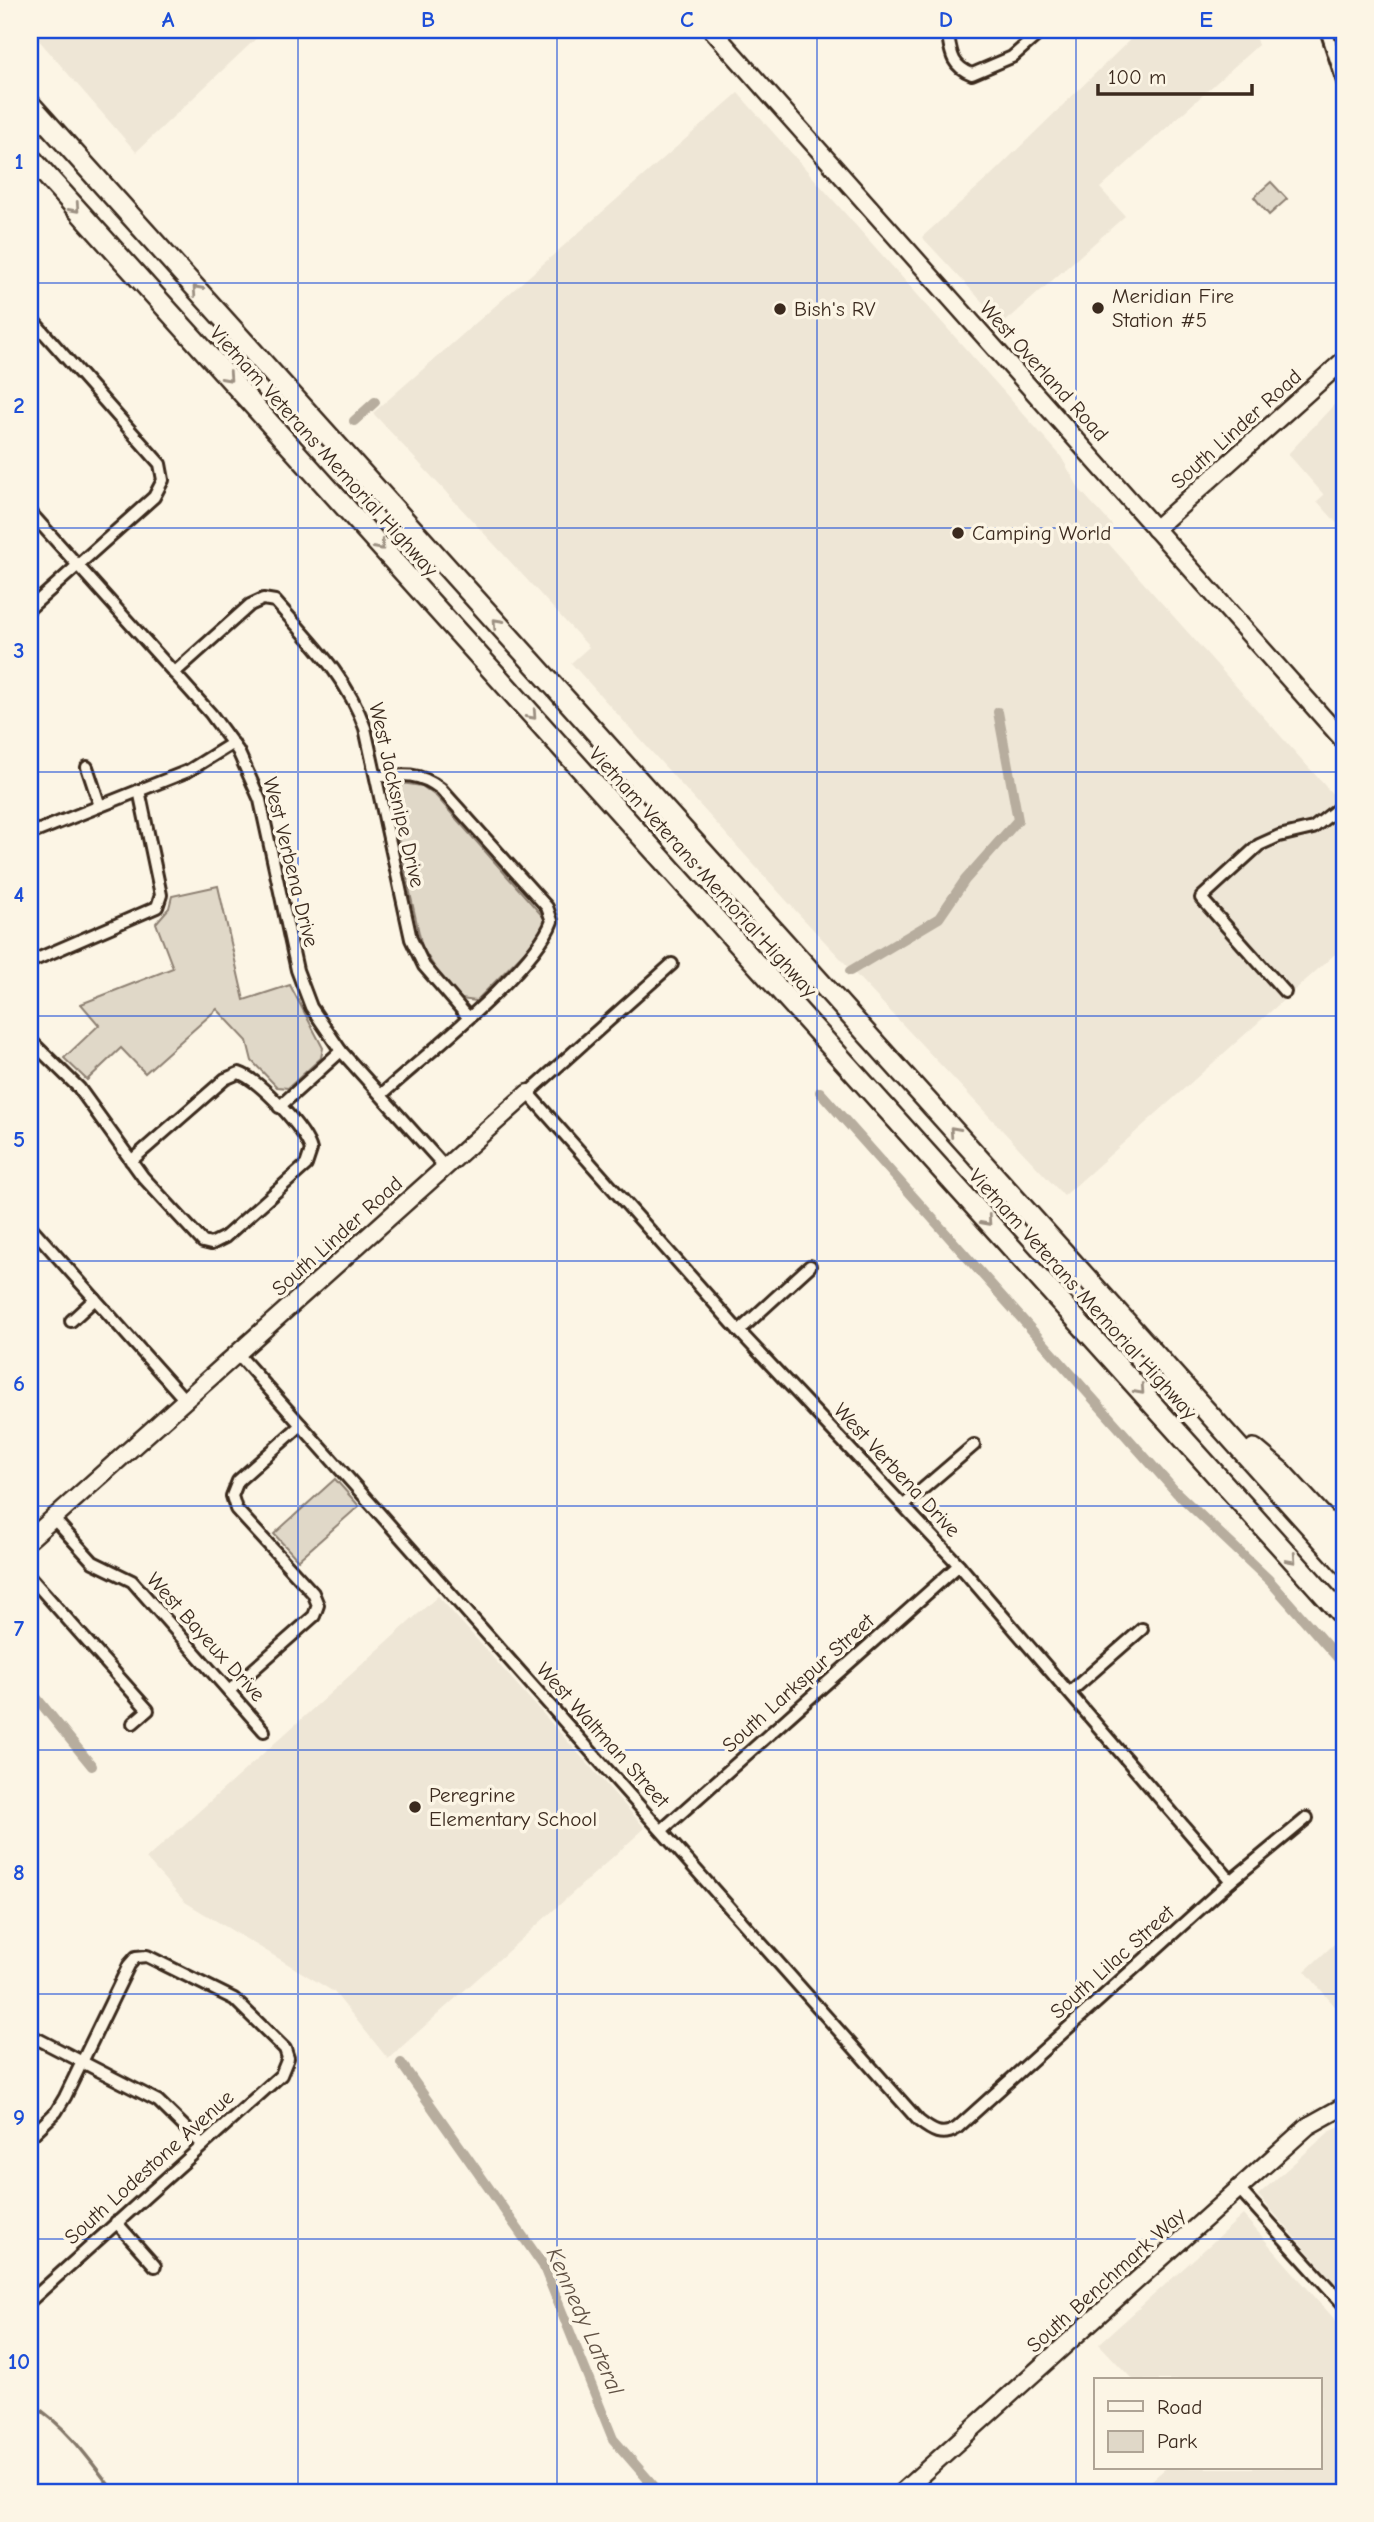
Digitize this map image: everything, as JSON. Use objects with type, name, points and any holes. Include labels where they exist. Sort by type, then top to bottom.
[{"type":"highway","name":"Vietnam Veterans Memorial Highway","points":[[30,104],[1344,1564]]},
{"type":"highway","name":"Vietnam Veterans Memorial Highway","points":[[30,157],[1344,1617]]},
{"type":"highway","points":[[1188,1390],[1280,1471],[1344,1540]]},
{"type":"street","name":"West Overland Road","points":[[712,30],[1344,741]]},
{"type":"street","points":[[947,30],[952,60],[958,69],[972,74],[1012,58],[1043,30]]},
{"type":"street","points":[[1326,30],[1344,85]]},
{"type":"street","points":[[30,317],[160,464],[163,480],[154,497],[30,608]]},
{"type":"street","name":"South Linder Road","points":[[1155,528],[1344,360]]},
{"type":"street","name":"West Verbena Drive","points":[[30,512],[233,743],[260,800],[301,984],[317,1018],[341,1051],[445,1167]]},
{"type":"street","name":"West Jacksnipe Drive","points":[[174,673],[250,605],[263,599],[275,601],[340,675],[355,698],[376,777],[411,939],[424,967],[468,1017]]},
{"type":"street","points":[[30,834],[188,771],[233,743]]},
{"type":"street","points":[[87,767],[100,806]]},
{"type":"street","points":[[376,777],[412,774],[428,778],[547,907],[552,922],[547,936],[468,1017],[381,1095]]},
{"type":"street","points":[[30,962],[157,907],[161,895],[139,790]]},
{"type":"street","points":[[1285,992],[1201,898],[1259,845],[1279,836],[1314,828],[1344,804]]},
{"type":"street","name":"South Linder Road","points":[[30,1539],[672,964]]},
{"type":"street","points":[[30,1040],[79,1088],[131,1161],[197,1238],[211,1244],[225,1237],[306,1165],[312,1150],[305,1136],[254,1079],[239,1073],[225,1079],[131,1161]]},
{"type":"street","points":[[279,1107],[341,1051]]},
{"type":"street","name":"West Verbena Drive","points":[[528,1093],[739,1331],[959,1565],[1231,1881]]},
{"type":"street","points":[[30,1226],[185,1400]]},
{"type":"street","points":[[739,1331],[810,1266]]},
{"type":"street","points":[[71,1321],[95,1299]]},
{"type":"street","name":"West Waltman Street","points":[[237,1353],[919,2121],[932,2131],[944,2134]]},
{"type":"street","points":[[229,1691],[314,1616],[318,1605],[313,1593],[236,1509],[232,1496],[238,1481],[301,1424]]},
{"type":"street","points":[[904,1505],[974,1445]]},
{"type":"street","name":"West Bayeux Drive","points":[[53,1518],[93,1562],[132,1581],[264,1731]]},
{"type":"street","name":"South Larkspur Street","points":[[662,1830],[959,1565]]},
{"type":"street","points":[[30,1577],[148,1710],[134,1723]]},
{"type":"street","points":[[1070,1692],[1142,1629]]},
{"type":"street","name":"South Lilac Street","points":[[944,2134],[957,2128],[1231,1881],[1307,1818]]},
{"type":"street","name":"South Lodestone Avenue","points":[[30,2301],[281,2076],[288,2058],[285,2049],[234,1999],[147,1956],[136,1957],[129,1965],[81,2063]]},
{"type":"street","points":[[30,2035],[158,2101],[202,2144]]},
{"type":"street","points":[[30,2137],[56,2112],[81,2063]]},
{"type":"street","name":"South Benchmark Way","points":[[902,2492],[1308,2126],[1344,2106]]},
{"type":"street","points":[[1239,2189],[1344,2305]]},
{"type":"street","points":[[116,2222],[155,2266]]},
{"type":"shaded area","points":[[30,30],[265,30],[136,152]]},
{"type":"shaded area","points":[[1140,30],[1253,30],[1258,45],[1100,188],[1125,216],[1003,324],[922,237],[988,178]]},
{"type":"shaded area","points":[[738,93],[1060,455],[1080,490],[1112,525],[1108,543],[1344,807],[1344,946],[1064,1196],[795,910],[571,663],[589,647],[373,413]]},
{"type":"shaded area","points":[[1344,394],[1344,531],[1317,501],[1324,495],[1288,454]]},
{"type":"shaded area","name":"Peregrine Elementary School","points":[[438,1596],[645,1828],[388,2059],[334,1992],[185,1902],[146,1859]]},
{"type":"shaded area","points":[[1344,1935],[1344,2017],[1305,1971]]},
{"type":"shaded area","points":[[1344,2125],[1344,2293],[1258,2195],[1329,2132]]},
{"type":"shaded area","points":[[1243,2215],[1344,2330],[1344,2492],[1138,2492],[1164,2470],[1322,2470],[1322,2378],[1131,2378],[1099,2344]]},
{"type":"green space","points":[[1271,182],[1287,199],[1269,215],[1254,197]]},
{"type":"green space","points":[[401,783],[422,786],[437,797],[546,920],[544,932],[476,1001],[461,999],[438,973],[422,947],[389,798]]},
{"type":"green space","points":[[218,886],[244,1000],[290,985],[323,1048],[321,1058],[288,1088],[277,1087],[252,1061],[247,1041],[217,1009],[145,1073],[121,1048],[87,1080],[64,1058],[99,1025],[81,1004],[173,968],[156,923],[169,908],[172,896]]},
{"type":"green space","points":[[335,1479],[359,1506],[298,1560],[274,1534]]},
{"type":"waterway","name":"Kennedy Lateral","points":[[354,421],[375,402]]},
{"type":"waterway","points":[[850,971],[939,918],[965,880],[1018,820],[998,712]]},
{"type":"waterway","points":[[820,1092],[1176,1492],[1269,1580],[1344,1665]]},
{"type":"waterway","name":"Kennedy Lateral","points":[[30,1690],[92,1766]]},
{"type":"waterway","name":"Kennedy Lateral","points":[[401,2063],[543,2265],[613,2439],[659,2492]]},
{"type":"waterway","points":[[30,2403],[66,2432],[114,2492]]},
{"type":"place","name":"Meridian Fire Station #5","points":[[1098,308]]},
{"type":"place","name":"Bish's RV","points":[[780,309]]},
{"type":"place","name":"Camping World","points":[[958,533]]},
{"type":"place","name":"Peregrine Elementary School","points":[[415,1807]]}]
